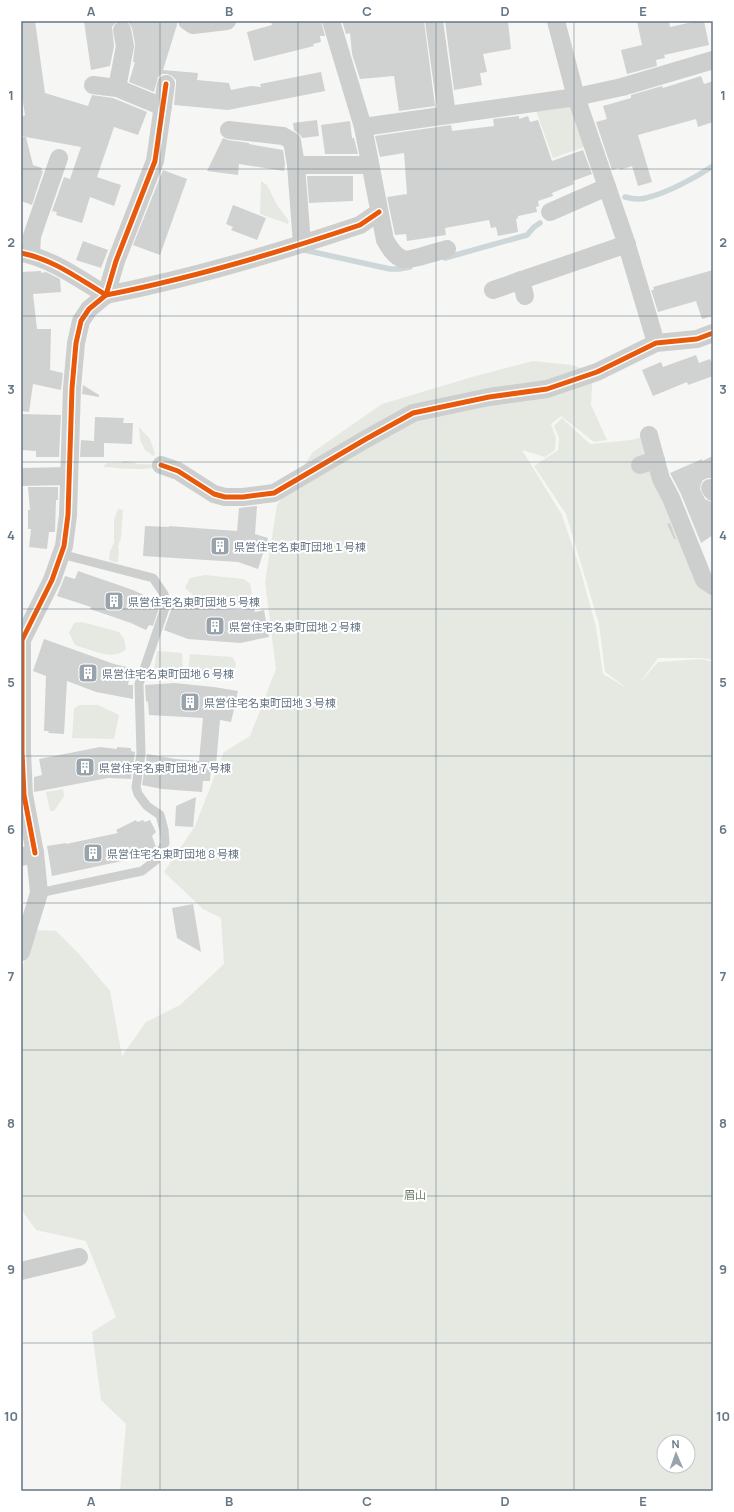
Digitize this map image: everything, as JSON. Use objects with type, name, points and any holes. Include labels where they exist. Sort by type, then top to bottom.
[{"type":"street","points":[[187,21],[193,25],[227,21]]},
{"type":"street","points":[[331,21],[363,127],[385,240],[392,251],[403,259],[410,259],[447,249]]},
{"type":"street","points":[[434,21],[447,115]]},
{"type":"street","points":[[556,21],[576,97],[627,244],[656,343]]},
{"type":"street","points":[[117,88],[125,46],[122,30]]},
{"type":"street","points":[[363,127],[576,97],[622,87],[713,60]]},
{"type":"street","points":[[93,84],[117,88],[163,107]]},
{"type":"street","points":[[106,295],[116,261],[155,161],[166,84]]},
{"type":"street","points":[[229,130],[283,136],[292,142],[296,165],[302,244]]},
{"type":"street","points":[[60,158],[26,254],[41,258],[61,267],[106,295]]},
{"type":"street","points":[[296,165],[370,165]]},
{"type":"street","points":[[550,212],[607,187]]},
{"type":"street","points":[[21,952],[39,893],[28,855],[22,752],[22,640],[52,580],[64,546],[68,515],[72,388],[76,343],[81,322],[89,309],[106,295],[150,287],[218,270],[360,225],[379,212]]},
{"type":"street","points":[[493,290],[523,288],[558,276],[627,244]]},
{"type":"street","points":[[161,465],[178,471],[214,494],[225,497],[243,497],[274,493],[413,413],[489,397],[547,389],[597,372],[656,343],[697,339],[713,333]]},
{"type":"street","points":[[649,435],[648,462],[661,479],[671,498],[704,580],[713,586]]},
{"type":"street","points":[[21,477],[69,476]]},
{"type":"street","points":[[21,1271],[79,1257]]},
{"type":"lane","points":[[39,893],[142,871],[156,860],[165,843],[164,830],[160,815],[147,806],[138,794],[136,787],[141,754],[139,684],[166,605],[164,594],[153,578],[61,554]]},
{"type":"green space","points":[[569,104],[587,146],[553,158],[536,111]]},
{"type":"green space","points":[[261,181],[267,185],[277,205],[289,221],[288,224],[260,214]]},
{"type":"green space","name":"眉山","points":[[533,361],[572,365],[593,372],[591,405],[607,440],[594,442],[561,416],[551,424],[556,438],[555,450],[545,457],[522,450],[562,515],[581,572],[596,627],[603,674],[628,689],[605,672],[599,624],[566,514],[534,466],[558,450],[559,438],[554,426],[562,418],[590,444],[631,440],[647,436],[713,594],[713,660],[703,658],[658,658],[639,684],[658,662],[702,659],[713,662],[713,1491],[120,1491],[126,1424],[101,1400],[92,1332],[116,1317],[86,1241],[36,1230],[21,1209],[21,971],[36,930],[56,931],[79,954],[110,991],[122,1056],[146,1022],[180,1005],[224,964],[221,918],[203,909],[164,872],[195,826],[224,752],[250,736],[276,669],[265,582],[277,505],[313,452],[382,404],[472,377]]},
{"type":"green space","points":[[139,427],[150,439],[155,454],[153,456],[145,450],[140,440]]},
{"type":"green space","points":[[124,461],[159,467],[138,469],[103,467],[107,463],[120,463]]},
{"type":"green space","points":[[118,509],[123,510],[121,538],[118,546],[118,562],[113,562],[109,560],[110,551],[114,543],[114,519]]},
{"type":"green space","points":[[205,575],[244,579],[250,584],[252,593],[248,601],[237,604],[201,602],[185,588],[190,578]]},
{"type":"green space","points":[[82,622],[119,632],[124,639],[126,649],[121,653],[108,655],[75,645],[69,633],[74,623]]},
{"type":"green space","points":[[157,651],[182,653],[183,673],[154,669]]},
{"type":"green space","points":[[190,654],[232,657],[236,663],[233,678],[188,673]]},
{"type":"green space","points":[[80,705],[98,705],[119,715],[114,739],[72,738],[74,708]]},
{"type":"green space","points":[[63,789],[64,796],[54,811],[50,811],[46,792]]},
{"type":"building","points":[[21,21],[35,21],[45,93],[88,106],[92,95],[113,98],[147,112],[138,135],[114,127],[97,177],[121,185],[114,206],[90,197],[82,223],[56,215],[57,212],[52,211],[64,177],[70,179],[81,147],[21,136],[21,117],[25,115],[21,90]]},
{"type":"building","points":[[84,21],[117,21],[112,27],[114,46],[110,66],[91,70]]},
{"type":"building","points":[[127,21],[177,21],[163,70],[198,73],[197,80],[229,83],[231,90],[251,86],[261,87],[260,84],[321,72],[325,91],[228,110],[174,105],[176,80],[172,76],[162,74],[158,77],[154,92],[129,82],[135,62],[133,62],[135,44],[132,28]]},
{"type":"building","points":[[271,21],[321,21],[325,36],[320,36],[321,42],[313,44],[314,46],[254,61],[247,32],[272,25]]},
{"type":"building","points":[[342,21],[424,21],[435,106],[399,111],[394,76],[360,79],[352,54],[350,33],[346,34]]},
{"type":"building","points":[[445,21],[508,21],[511,49],[483,54],[487,72],[480,73],[482,85],[454,90]]},
{"type":"building","points":[[637,21],[669,21],[670,27],[697,21],[704,21],[709,45],[664,55],[665,58],[656,60],[657,66],[627,74],[621,50],[642,45]]},
{"type":"building","points":[[701,76],[704,84],[713,81],[713,122],[698,127],[696,119],[638,135],[652,182],[638,186],[632,166],[620,170],[619,168],[612,170],[596,122],[607,119],[603,106],[631,98],[631,95],[662,86],[663,88]]},
{"type":"building","points":[[519,116],[519,119],[528,116],[530,122],[538,120],[552,161],[583,150],[592,174],[573,181],[574,184],[552,193],[553,196],[538,201],[539,206],[536,207],[537,212],[518,216],[516,219],[518,232],[498,236],[496,227],[491,228],[489,220],[445,228],[446,235],[407,241],[406,234],[395,235],[387,197],[407,194],[404,153],[380,157],[375,136],[451,125],[452,131],[494,126],[493,119]]},
{"type":"building","points":[[317,120],[319,136],[302,138],[294,130],[293,123]]},
{"type":"building","points":[[350,121],[352,138],[354,138],[358,154],[325,154],[321,125]]},
{"type":"building","points":[[21,137],[26,137],[33,165],[42,168],[41,171],[43,171],[32,205],[21,201]]},
{"type":"building","points":[[223,138],[283,150],[285,164],[284,171],[239,164],[238,175],[207,171]]},
{"type":"building","points":[[163,170],[187,179],[160,255],[133,245]]},
{"type":"building","points":[[307,176],[353,176],[353,201],[309,203]]},
{"type":"building","points":[[233,205],[266,218],[257,240],[231,230],[233,227],[226,224]]},
{"type":"building","points":[[83,241],[108,250],[101,268],[76,260]]},
{"type":"building","points":[[713,270],[713,316],[702,319],[696,301],[658,312],[651,290],[654,290],[653,287]]},
{"type":"building","points":[[41,271],[41,273],[46,272],[60,279],[61,292],[33,294],[37,329],[51,329],[50,370],[63,373],[61,390],[33,384],[29,412],[21,411],[21,272]]},
{"type":"building","points":[[696,355],[699,363],[710,359],[713,366],[713,376],[688,385],[687,382],[653,396],[642,370],[661,362],[663,367]]},
{"type":"building","points":[[83,385],[99,395],[99,397],[82,394]]},
{"type":"building","points":[[21,414],[61,415],[59,457],[36,457],[36,451],[21,450]]},
{"type":"building","points":[[95,417],[124,418],[123,423],[133,423],[132,444],[104,443],[104,457],[80,457],[81,440],[94,441]]},
{"type":"building","points":[[713,456],[713,478],[703,480],[700,489],[705,499],[713,502],[713,535],[701,543],[681,494],[670,473],[702,459],[702,461]]},
{"type":"building","points":[[28,487],[58,487],[55,532],[49,532],[47,549],[29,547],[31,529],[28,529],[28,510],[30,510]]},
{"type":"building","points":[[257,506],[255,534],[268,538],[258,569],[238,562],[143,556],[145,526],[169,526],[237,531],[239,508]]},
{"type":"building","points":[[670,523],[676,539],[674,539],[667,524]]},
{"type":"building","points":[[78,571],[133,590],[159,602],[160,605],[153,626],[149,625],[146,630],[131,623],[90,609],[91,607],[57,596],[65,576],[75,579]]},
{"type":"building","points":[[175,601],[197,608],[241,610],[254,608],[255,612],[264,610],[269,637],[240,643],[188,639],[164,630]]},
{"type":"building","points":[[44,639],[114,664],[131,668],[128,685],[133,685],[133,699],[96,692],[67,681],[64,734],[48,733],[49,731],[44,731],[46,676],[33,671]]},
{"type":"building","points":[[174,683],[238,691],[231,722],[220,720],[216,765],[211,765],[210,781],[203,781],[202,792],[162,789],[142,785],[147,754],[199,761],[203,718],[149,715],[145,685]]},
{"type":"building","points":[[100,747],[117,749],[117,747],[131,748],[131,751],[135,752],[131,779],[108,778],[34,792],[34,777],[42,775],[39,759]]},
{"type":"building","points":[[196,797],[193,827],[175,826],[176,806]]},
{"type":"building","points":[[136,820],[137,822],[143,820],[145,822],[150,820],[156,832],[152,836],[156,847],[127,860],[52,876],[47,846],[66,844],[118,833],[116,830]]},
{"type":"building","points":[[193,904],[201,952],[177,938],[172,908]]},
{"type":"waterway","points":[[625,197],[643,199],[663,193],[681,185],[713,166]]},
{"type":"waterway","points":[[445,258],[527,235],[540,223]]},
{"type":"waterway","points":[[304,250],[390,269],[410,267]]},
{"type":"cycle path","points":[[166,84],[155,161],[116,261],[106,295],[170,281],[266,255],[360,225],[379,212]]},
{"type":"cycle path","points":[[21,253],[55,265],[106,295],[89,309],[81,321],[76,343],[72,388],[68,515],[64,546],[52,580],[22,640],[22,752],[24,795],[35,853]]},
{"type":"cycle path","points":[[161,465],[178,471],[214,494],[225,497],[243,497],[274,493],[413,413],[489,397],[547,389],[597,372],[656,343],[697,339],[713,333]]},
{"type":"place","name":"県営住宅名東町団地１号棟","points":[[220,546]]},
{"type":"place","name":"県営住宅名東町団地５号棟","points":[[114,601]]},
{"type":"place","name":"県営住宅名東町団地２号棟","points":[[215,626]]},
{"type":"place","name":"県営住宅名東町団地６号棟","points":[[88,673]]},
{"type":"place","name":"県営住宅名東町団地３号棟","points":[[190,702]]},
{"type":"place","name":"県営住宅名東町団地７号棟","points":[[85,767]]},
{"type":"place","name":"県営住宅名東町団地８号棟","points":[[93,853]]}]
